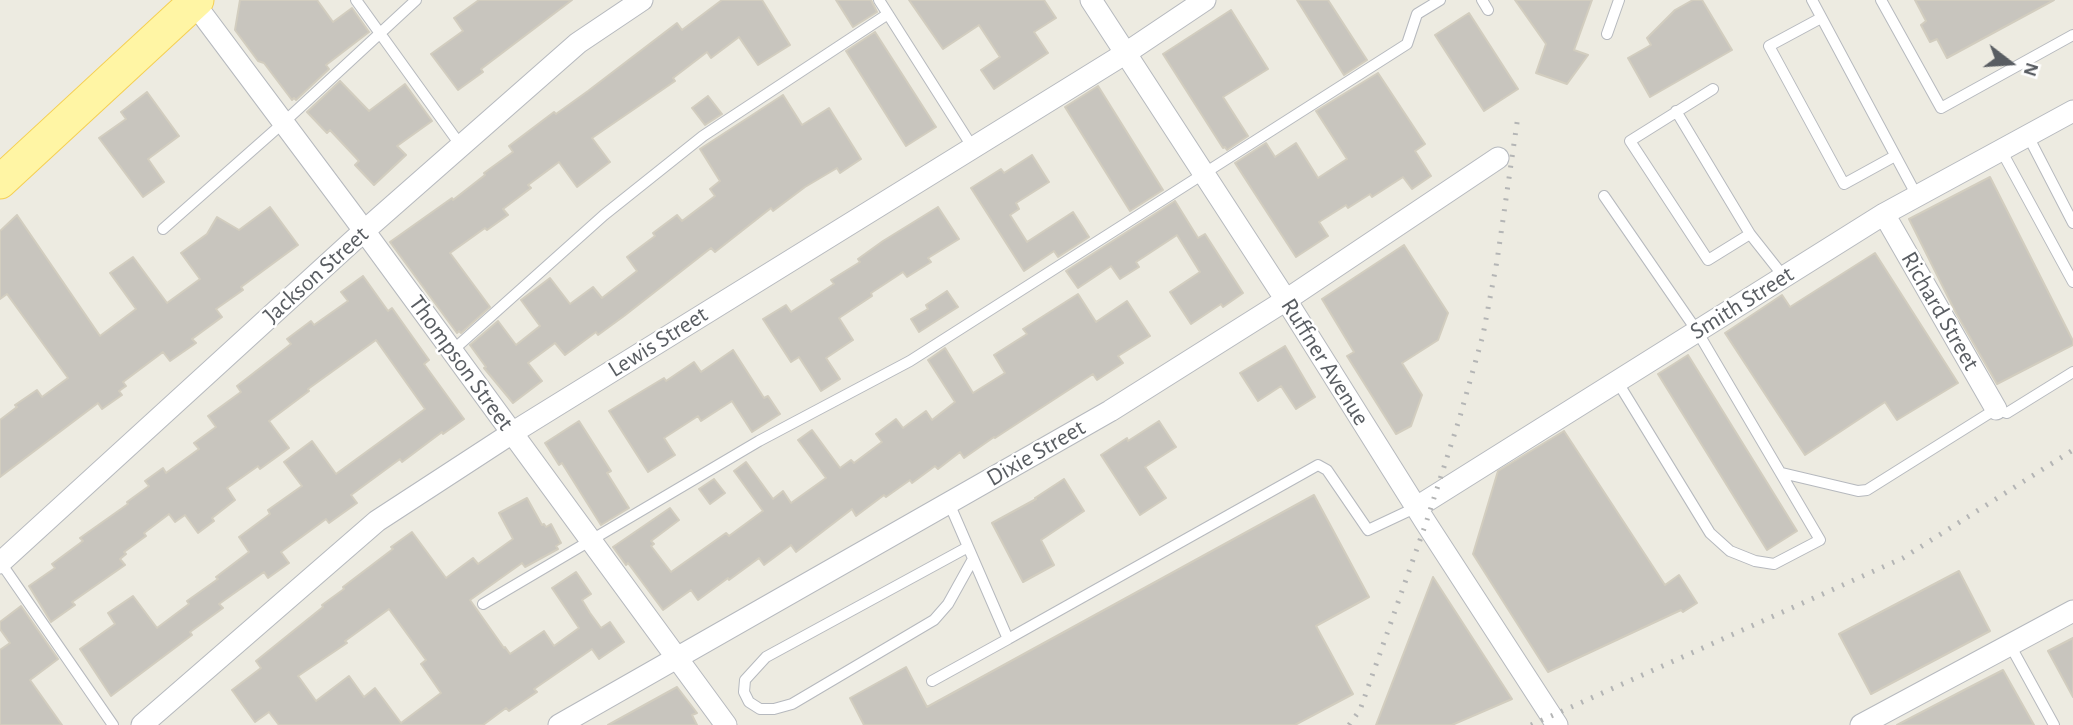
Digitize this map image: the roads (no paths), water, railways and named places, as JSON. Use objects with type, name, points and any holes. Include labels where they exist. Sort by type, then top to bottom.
[{"type":"main road","points":[[0,182],[195,2]]},
{"type":"street","name":"Jackson Street","points":[[0,563],[364,231],[578,43],[642,0]]},
{"type":"street","name":"Ruffner Avenue","points":[[1091,0],[1286,299],[1557,725]]},
{"type":"street","name":"Lewis Street","points":[[142,725],[377,521],[512,433],[1126,53],[1205,0]]},
{"type":"street","name":"Thompson Street","points":[[195,2],[726,725]]},
{"type":"street","name":"Smith Street","points":[[1417,507],[1884,214],[2073,111]]},
{"type":"street","name":"Dixie Street","points":[[559,725],[1110,411],[1286,299],[1498,158]]},
{"type":"street","name":"Richard Street","points":[[1884,214],[1996,409]]},
{"type":"street","points":[[1861,725],[2073,611]]},
{"type":"lane","points":[[356,0],[461,146]]},
{"type":"lane","points":[[163,229],[284,123],[416,0]]},
{"type":"lane","points":[[879,0],[973,148]]},
{"type":"lane","points":[[483,604],[759,441],[910,361],[1407,44],[1417,14],[1440,0]]},
{"type":"lane","points":[[1607,34],[1619,0]]},
{"type":"lane","points":[[1812,0],[1917,196]]},
{"type":"lane","points":[[1881,0],[1941,108],[2073,35]]},
{"type":"lane","points":[[452,351],[604,215],[703,136],[888,13]]},
{"type":"lane","points":[[1821,18],[1769,46],[1844,184],[1895,156]]},
{"type":"lane","points":[[1713,89],[1630,141],[1708,260],[1750,234]]},
{"type":"lane","points":[[1676,111],[1750,234],[1784,276]]},
{"type":"lane","points":[[2028,136],[2073,223]]},
{"type":"lane","points":[[2001,150],[2073,282]]},
{"type":"lane","points":[[1604,196],[1697,331],[1820,540],[1774,565],[1730,551],[1710,533],[1617,381]]},
{"type":"lane","points":[[1782,473],[1858,491],[1867,490],[1996,409],[2007,413],[2073,372]]},
{"type":"lane","points":[[932,681],[1318,465],[1327,470],[1368,530],[1417,507]]},
{"type":"lane","points":[[949,503],[1008,639]]},
{"type":"lane","points":[[968,547],[766,657],[745,680],[744,692],[749,702],[760,709],[774,709],[792,704],[934,620],[948,604],[973,559]]},
{"type":"lane","points":[[0,563],[113,725]]},
{"type":"lane","points":[[2010,645],[2054,725]]},
{"type":"railway","points":[[1349,725],[1360,710],[1426,523],[1483,335],[1497,261],[1518,116]]},
{"type":"railway","points":[[1531,725],[1903,558],[2073,450]]}]
